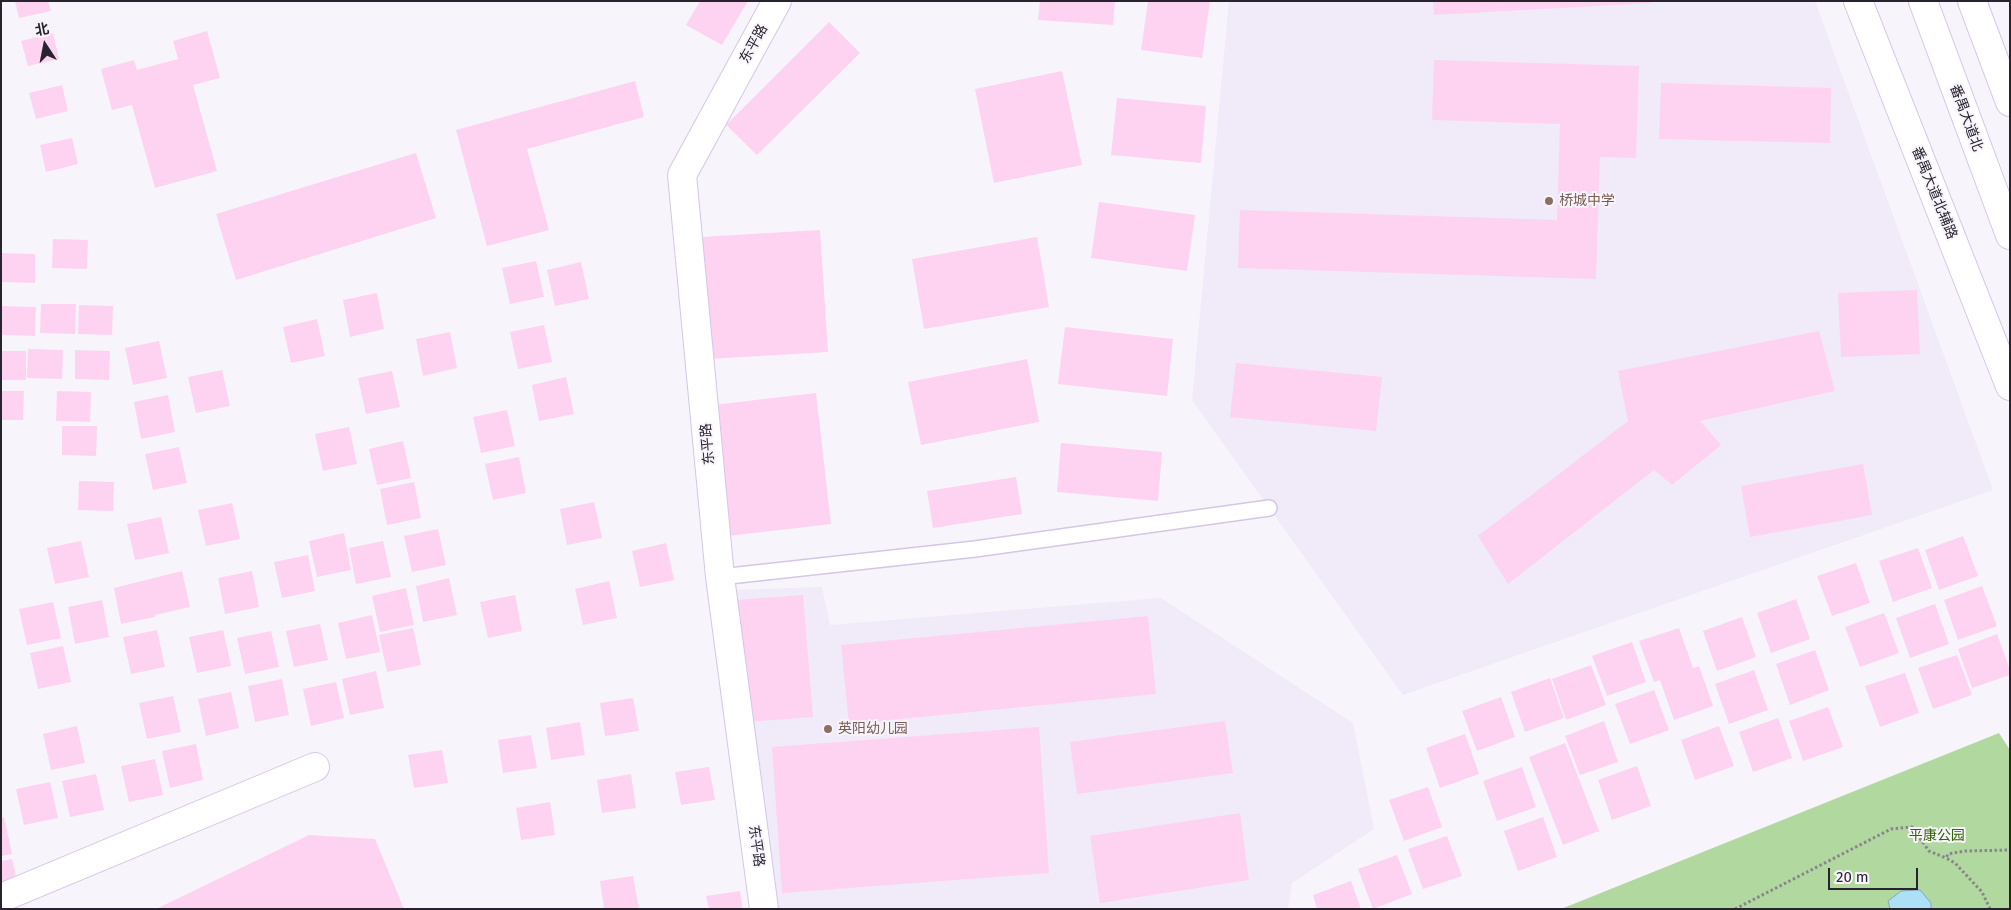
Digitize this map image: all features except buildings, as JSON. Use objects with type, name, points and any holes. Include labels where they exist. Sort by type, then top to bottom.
[{"type":"main road","name":"东平路","points":[[764,909],[720,577],[682,176],[777,1]]},
{"type":"main road","name":"番禺大道北辅路","points":[[1858,1],[2008,377]]},
{"type":"main road","name":"番禺大道北","points":[[1923,1],[2010,235]]},
{"type":"main road","points":[[1972,1],[2010,102]]},
{"type":"main road","points":[[1,898],[315,767]]},
{"type":"lane","points":[[720,577],[975,549],[1269,508]]},
{"type":"path","points":[[1735,909],[1891,829],[1912,827],[1930,851],[1955,863],[1982,892],[1990,909]]},
{"type":"path","points":[[1946,858],[1948,854],[1965,850],[2010,850]]},
{"type":"shaded area","name":"桥城中学","points":[[1229,1],[1815,1],[1993,490],[1403,695],[1192,400]]},
{"type":"shaded area","points":[[822,587],[830,625],[1161,598],[1353,723],[1374,829],[1292,883],[1288,909],[770,909],[732,590]]},
{"type":"green space","name":"平康公园","points":[[1999,733],[2010,750],[2010,909],[1561,909]]},
{"type":"water","points":[[1920,890],[1931,903],[1931,909],[1890,909],[1888,901],[1901,891]]},
{"type":"place","name":"桥城中学","points":[[1549,201]]},
{"type":"place","name":"英阳幼儿园","points":[[828,729]]}]
